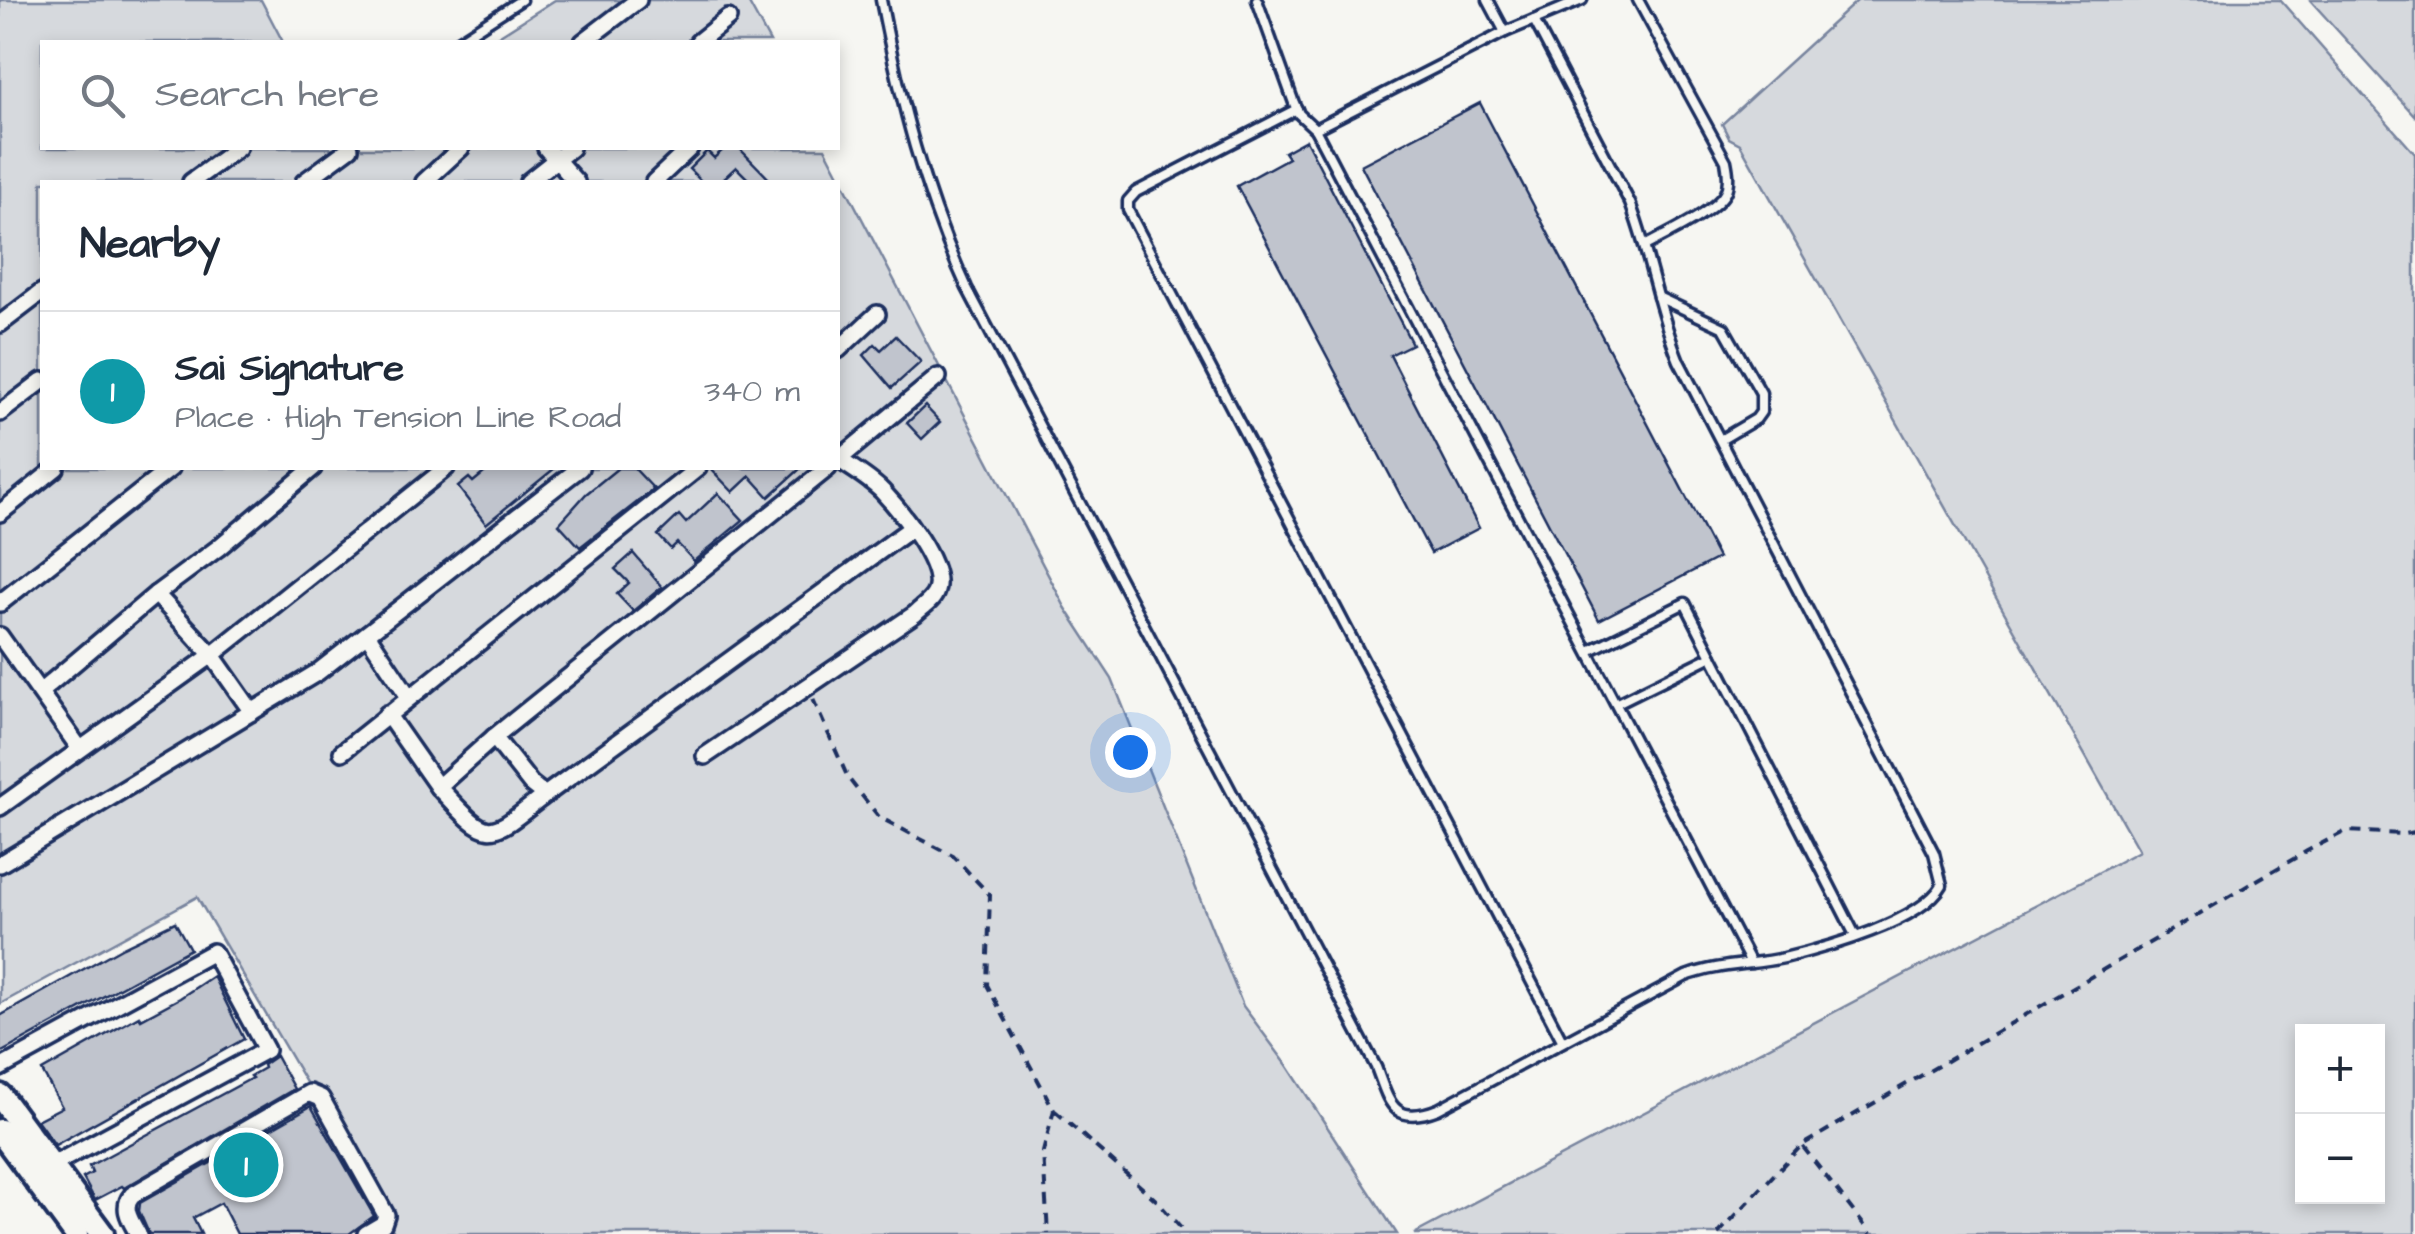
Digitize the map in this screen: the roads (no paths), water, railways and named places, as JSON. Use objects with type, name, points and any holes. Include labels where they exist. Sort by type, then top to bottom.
[{"type":"main road","points":[[0,1096],[76,1234]]},
{"type":"main road","points":[[0,1132],[102,1234]]},
{"type":"street","points":[[586,40],[638,0]]},
{"type":"street","points":[[700,40],[728,18]]},
{"type":"street","points":[[193,180],[235,150]]},
{"type":"street","points":[[307,180],[347,150]]},
{"type":"street","points":[[426,180],[459,150]]},
{"type":"street","points":[[656,180],[688,150]]},
{"type":"street","points":[[530,180],[551,154],[574,180]]},
{"type":"street","points":[[0,324],[40,294]]},
{"type":"street","points":[[840,348],[878,314]]},
{"type":"street","points":[[840,458],[938,377]]},
{"type":"street","points":[[0,413],[40,383]]},
{"type":"street","points":[[705,756],[915,614],[934,596],[938,576],[932,559],[883,492],[840,461]]},
{"type":"street","points":[[0,513],[54,470]]},
{"type":"street","points":[[0,603],[168,470]]},
{"type":"street","points":[[40,692],[311,470]]},
{"type":"street","points":[[0,806],[212,655],[444,470]]},
{"type":"street","points":[[0,864],[318,672],[577,470]]},
{"type":"street","points":[[342,752],[695,470]]},
{"type":"street","points":[[438,787],[494,737],[826,470]]},
{"type":"street","points":[[388,714],[438,787],[473,824],[486,830],[500,830],[910,529]]},
{"type":"street","points":[[156,594],[212,655],[252,712]]},
{"type":"street","points":[[368,634],[409,697]]},
{"type":"street","points":[[0,636],[80,749]]},
{"type":"street","points":[[494,737],[531,784],[545,795]]},
{"type":"street","points":[[0,1068],[213,952],[266,1050],[42,1171]]},
{"type":"street","points":[[134,1231],[126,1205],[132,1195],[309,1093],[321,1098],[383,1208],[383,1224],[366,1234]]},
{"type":"lane","points":[[459,40],[521,0]]},
{"type":"lane","points":[[881,0],[895,76],[926,188],[967,288],[1376,1067],[1388,1102],[1403,1114],[1426,1114],[1686,976],[1715,967],[1785,958],[1892,922],[1932,900],[1942,885],[1939,866],[1679,361],[1630,203],[1534,20]]},
{"type":"lane","points":[[1257,0],[1297,109],[1316,129],[1751,963]]},
{"type":"lane","points":[[1488,0],[1504,32]]},
{"type":"lane","points":[[1316,129],[1504,32],[1582,0]]},
{"type":"lane","points":[[1638,0],[1726,161],[1729,175],[1725,193],[1715,204],[1645,246]]},
{"type":"lane","points":[[1297,109],[1136,192],[1128,201],[1128,210],[1562,1040]]},
{"type":"lane","points":[[1658,297],[1724,328],[1761,394],[1761,412],[1756,419],[1722,440]]},
{"type":"lane","points":[[1590,651],[1685,603],[1855,935]]},
{"type":"lane","points":[[1616,703],[1712,656]]},
{"type":"place","name":"Sai Signature","points":[[246,1165]]}]
